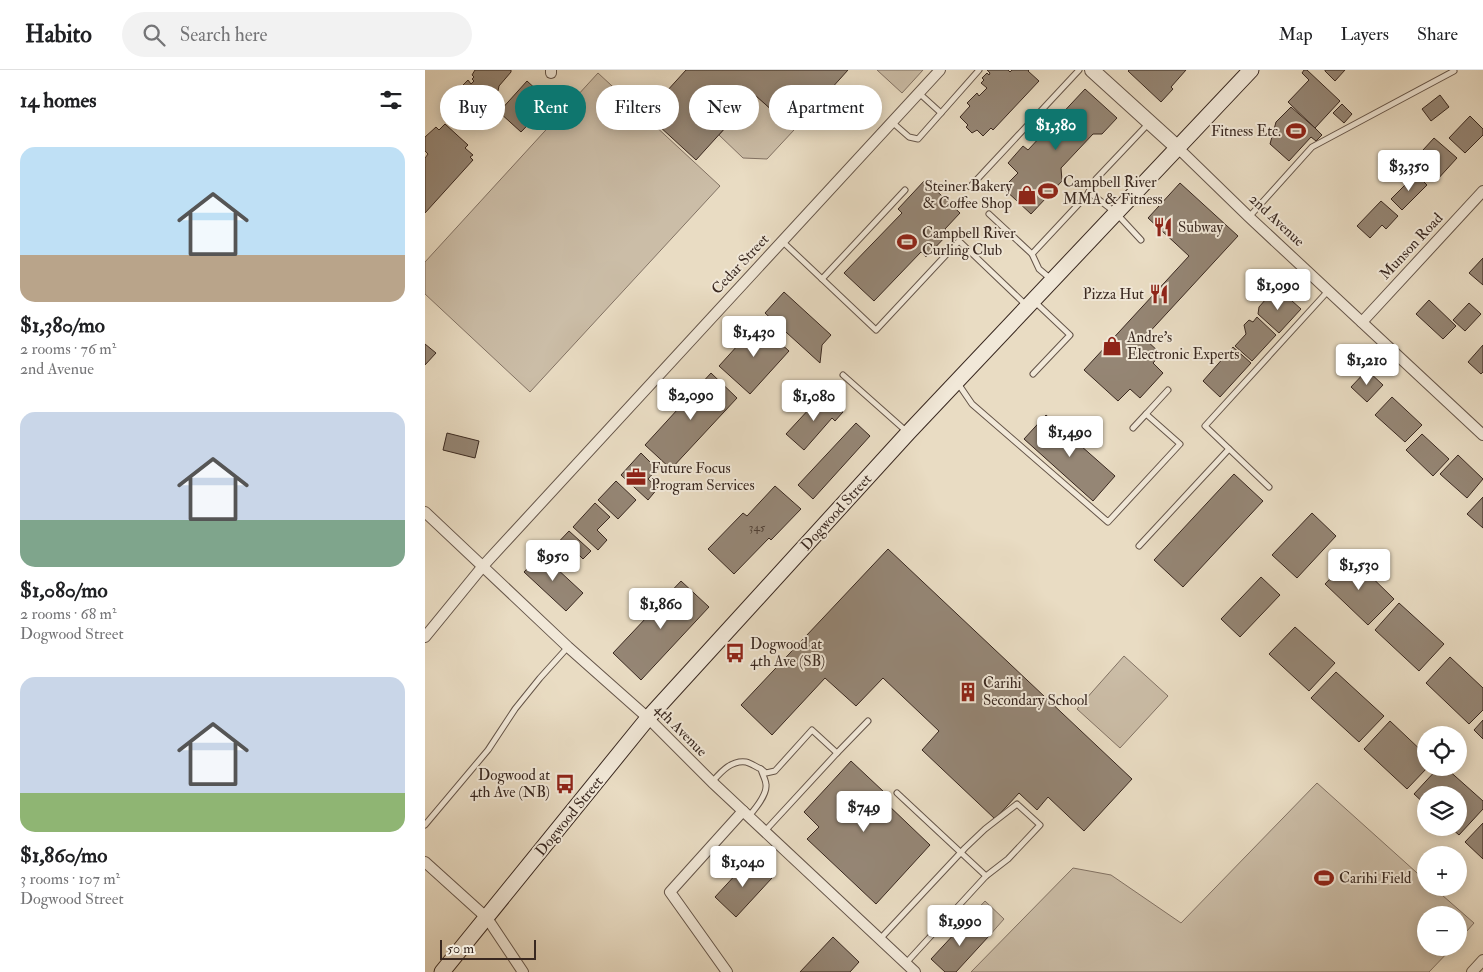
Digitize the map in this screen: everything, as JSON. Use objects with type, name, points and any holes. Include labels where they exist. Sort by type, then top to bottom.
[{"type":"main road","name":"Dogwood Street","points":[[442,972],[648,718],[908,433],[1251,70]]},
{"type":"street","name":"Cedar Street","points":[[425,637],[483,566],[940,70]]},
{"type":"street","name":"2nd Avenue","points":[[1092,70],[1178,148],[1249,217],[1483,435]]},
{"type":"street","name":"Munson Road","points":[[1362,322],[1483,191]]},
{"type":"street","name":"4th Avenue","points":[[425,512],[568,647],[648,718],[712,782],[915,972]]},
{"type":"street","points":[[727,972],[670,892],[746,814]]},
{"type":"street","points":[[425,862],[487,918],[523,972]]},
{"type":"street","points":[[1472,972],[1483,960]]},
{"type":"lane","points":[[892,122],[909,137],[917,139],[979,70]]},
{"type":"lane","points":[[970,186],[1079,70]]},
{"type":"lane","points":[[1249,217],[1312,148],[1454,71]]},
{"type":"lane","points":[[919,92],[941,113]]},
{"type":"lane","points":[[1032,254],[1089,192],[1096,179],[1150,122]]},
{"type":"lane","points":[[822,279],[905,190]]},
{"type":"lane","points":[[1089,192],[1116,213],[1141,240]]},
{"type":"lane","points":[[989,214],[1032,254],[1039,269],[1052,280]]},
{"type":"lane","points":[[782,241],[877,330],[959,241],[1031,304],[1070,335],[1033,374]]},
{"type":"lane","points":[[1269,487],[1205,426],[1328,291]]},
{"type":"lane","points":[[843,375],[908,433]]},
{"type":"lane","points":[[957,382],[973,404],[1108,522],[1180,444],[1146,414]]},
{"type":"lane","points":[[1133,428],[1168,390]]},
{"type":"lane","points":[[1139,546],[1229,449]]},
{"type":"lane","points":[[425,825],[488,750],[520,703],[568,647]]},
{"type":"lane","points":[[765,831],[868,721]]},
{"type":"lane","points":[[712,782],[722,771],[733,764],[747,762],[766,772],[775,771],[812,730],[837,753]]},
{"type":"lane","points":[[746,814],[757,808],[767,785],[761,770]]},
{"type":"lane","points":[[897,793],[986,876]]},
{"type":"lane","points":[[880,940],[985,828],[1017,804],[1040,825],[1008,859],[986,876],[906,963]]},
{"type":"shaded area","points":[[877,70],[923,70],[902,93]]},
{"type":"shaded area","points":[[598,73],[611,85],[596,85],[596,130],[660,130],[720,186],[530,392],[425,294],[425,262],[546,130],[586,130],[586,86]]},
{"type":"shaded area","points":[[759,99],[769,108],[769,130],[794,130],[767,159],[743,158],[719,135],[724,130],[759,130]]},
{"type":"shaded area","points":[[1124,656],[1168,696],[1120,748],[1077,709]]},
{"type":"shaded area","name":"Carihi Field","points":[[1317,783],[1417,873],[1417,896],[1443,896],[1455,906],[1417,906],[1417,956],[1444,956],[1429,972],[971,972],[1073,868],[1111,875],[1181,923]]},
{"type":"shaded area","points":[[985,901],[1004,919],[989,936],[970,917]]},
{"type":"shaded area","name":"Carihi Field","points":[[1467,917],[1474,923],[1467,931]]},
{"type":"building","points":[[475,70],[511,70],[500,85],[463,85],[468,80],[471,84],[474,81],[472,75]]},
{"type":"building","points":[[686,70],[848,70],[834,85],[769,85],[769,108],[759,99],[759,85],[689,85],[689,130],[723,130],[696,160],[663,130],[679,130],[679,85],[672,85]]},
{"type":"building","points":[[987,70],[1008,70],[1010,72],[1012,70],[1029,70],[1039,81],[993,130],[991,128],[983,136],[977,130],[972,133],[966,127],[968,125],[960,117],[970,106],[967,103],[977,93],[979,96],[987,88],[981,83],[984,80],[982,78],[987,73],[989,75],[990,73]]},
{"type":"building","points":[[1129,70],[1186,70],[1161,102]]},
{"type":"building","points":[[1304,70],[1307,70],[1340,101],[1315,128],[1288,102],[1309,80],[1302,73]]},
{"type":"building","points":[[1325,70],[1345,70],[1335,81]]},
{"type":"building","points":[[527,81],[531,85],[523,85]]},
{"type":"building","points":[[1085,89],[1117,118],[1102,134],[1093,134],[1061,168],[1062,181],[1031,214],[1003,188],[1018,173],[1008,163],[1023,146],[1028,150]]},
{"type":"building","points":[[515,94],[515,127],[505,117],[505,105]]},
{"type":"building","points":[[1440,95],[1449,107],[1431,121],[1422,109]]},
{"type":"building","points":[[1342,104],[1352,114],[1344,123],[1333,113]]},
{"type":"building","name":"Fitness Etc.","points":[[1291,107],[1322,135],[1316,141],[1311,137],[1289,161],[1270,144],[1276,122]]},
{"type":"building","points":[[1470,116],[1483,129],[1483,135],[1465,153],[1449,138]]},
{"type":"building","points":[[436,127],[439,130],[452,130],[468,145],[465,148],[473,155],[470,157],[473,160],[425,213],[425,158],[428,154],[425,151],[425,137]]},
{"type":"building","points":[[1434,138],[1457,158],[1436,181],[1423,169],[1432,159],[1423,150]]},
{"type":"building","points":[[1416,174],[1427,185],[1402,210],[1391,199]]},
{"type":"building","name":"Campbell River Curling Club","points":[[925,180],[960,213],[945,229],[949,233],[926,257],[921,252],[874,301],[844,273],[902,213],[898,209]]},
{"type":"building","points":[[1180,183],[1238,236],[1144,338],[1161,354],[1153,363],[1163,373],[1140,398],[1130,389],[1118,401],[1084,370],[1189,256],[1148,218]]},
{"type":"building","points":[[1381,201],[1398,216],[1386,229],[1382,225],[1370,238],[1357,226]]},
{"type":"building","points":[[1483,258],[1483,285],[1469,273]]},
{"type":"building","points":[[784,292],[831,335],[822,345],[820,363],[765,313]]},
{"type":"building","points":[[1282,292],[1301,309],[1279,333],[1258,314],[1259,307],[1266,299],[1268,301],[1274,294],[1278,297]]},
{"type":"building","points":[[1429,300],[1456,326],[1443,339],[1416,314]]},
{"type":"building","points":[[1469,303],[1481,314],[1465,331],[1453,320]]},
{"type":"building","points":[[1257,317],[1276,335],[1252,361],[1235,346],[1246,334],[1244,325],[1249,320],[1253,322]]},
{"type":"building","points":[[758,323],[789,351],[750,394],[719,366]]},
{"type":"building","points":[[425,344],[436,353],[425,365]]},
{"type":"building","points":[[1483,345],[1483,372],[1481,374],[1468,362]]},
{"type":"building","points":[[1233,347],[1251,363],[1220,397],[1203,381]]},
{"type":"building","points":[[1367,370],[1383,385],[1367,402],[1351,387]]},
{"type":"building","points":[[711,373],[737,398],[671,469],[645,445]]},
{"type":"building","points":[[823,394],[843,412],[835,421],[832,418],[804,450],[786,434]]},
{"type":"building","points":[[1392,397],[1422,425],[1405,442],[1375,415]]},
{"type":"building","points":[[1046,415],[1115,476],[1093,501],[1024,439]]},
{"type":"building","points":[[856,423],[870,436],[813,499],[798,485]]},
{"type":"building","points":[[447,433],[479,441],[475,458],[443,450]]},
{"type":"building","points":[[1422,434],[1449,459],[1433,476],[1406,450]]},
{"type":"building","name":"Future Focus Program Services","points":[[641,453],[657,469],[648,479],[658,488],[648,500],[621,475]]},
{"type":"building","points":[[1458,455],[1483,479],[1467,498],[1440,474]]},
{"type":"building","points":[[1234,474],[1263,501],[1183,587],[1154,560]]},
{"type":"building","points":[[616,481],[636,500],[618,519],[598,500]]},
{"type":"building","points":[[775,486],[801,509],[734,574],[708,549],[743,513],[747,516]]},
{"type":"building","points":[[1483,497],[1483,528],[1467,514]]},
{"type":"building","points":[[595,503],[610,517],[597,530],[607,540],[598,550],[573,527]]},
{"type":"building","points":[[1312,513],[1336,536],[1297,578],[1272,555]]},
{"type":"building","points":[[569,531],[591,551],[583,559],[578,554],[566,566],[550,551]]},
{"type":"building","name":"Carihi Secondary School","points":[[888,549],[1132,779],[1084,831],[1048,797],[1037,810],[1019,793],[995,819],[922,750],[939,731],[883,678],[856,706],[825,678],[772,735],[741,705]]},
{"type":"building","points":[[541,554],[583,593],[566,611],[524,572]]},
{"type":"building","points":[[1351,557],[1394,599],[1368,625],[1325,584]]},
{"type":"building","points":[[1261,577],[1280,595],[1240,637],[1221,619]]},
{"type":"building","points":[[681,581],[709,607],[641,680],[613,653]]},
{"type":"building","points":[[1399,603],[1444,644],[1419,671],[1375,630]]},
{"type":"building","points":[[1295,627],[1335,663],[1309,691],[1269,654]]},
{"type":"building","points":[[1450,657],[1483,688],[1483,710],[1469,724],[1426,683]]},
{"type":"building","points":[[1336,672],[1384,716],[1359,742],[1311,698]]},
{"type":"building","points":[[1483,720],[1483,739],[1474,730]]},
{"type":"building","points":[[1390,721],[1417,746],[1417,776],[1419,776],[1407,789],[1364,749]]},
{"type":"building","points":[[851,761],[884,792],[886,803],[930,845],[876,904],[807,839],[819,827],[804,812]]},
{"type":"building","points":[[1431,776],[1455,776],[1466,786],[1421,786]]},
{"type":"building","points":[[1467,787],[1483,801],[1483,809],[1467,826]]},
{"type":"building","points":[[1483,823],[1483,859],[1465,842]]},
{"type":"building","points":[[751,858],[772,878],[736,917],[715,897]]},
{"type":"building","points":[[970,917],[989,936],[956,972],[945,972],[931,959]]},
{"type":"building","points":[[833,937],[859,962],[850,972],[800,972]]},
{"type":"place","name":"Fitness Etc.","points":[[1296,131]]},
{"type":"place","name":"Campbell River MMA & Fitness","points":[[1048,191]]},
{"type":"place","name":"Steiner Bakery & Coffee Shop","points":[[1027,195]]},
{"type":"place","name":"Subway","points":[[1163,227]]},
{"type":"place","name":"Campbell River Curling Club","points":[[907,242]]},
{"type":"place","name":"Pizza Hut","points":[[1159,294]]},
{"type":"place","name":"Andre's Electronic Experts","points":[[1112,346]]},
{"type":"place","name":"Future Focus Program Services","points":[[636,477]]},
{"type":"place","name":"Dogwood at 4th Ave (SB)","points":[[735,653]]},
{"type":"place","name":"Carihi Secondary School","points":[[968,692]]},
{"type":"place","name":"Dogwood at 4th Ave (NB)","points":[[565,784]]},
{"type":"place","name":"Carihi Field","points":[[1324,878]]}]
